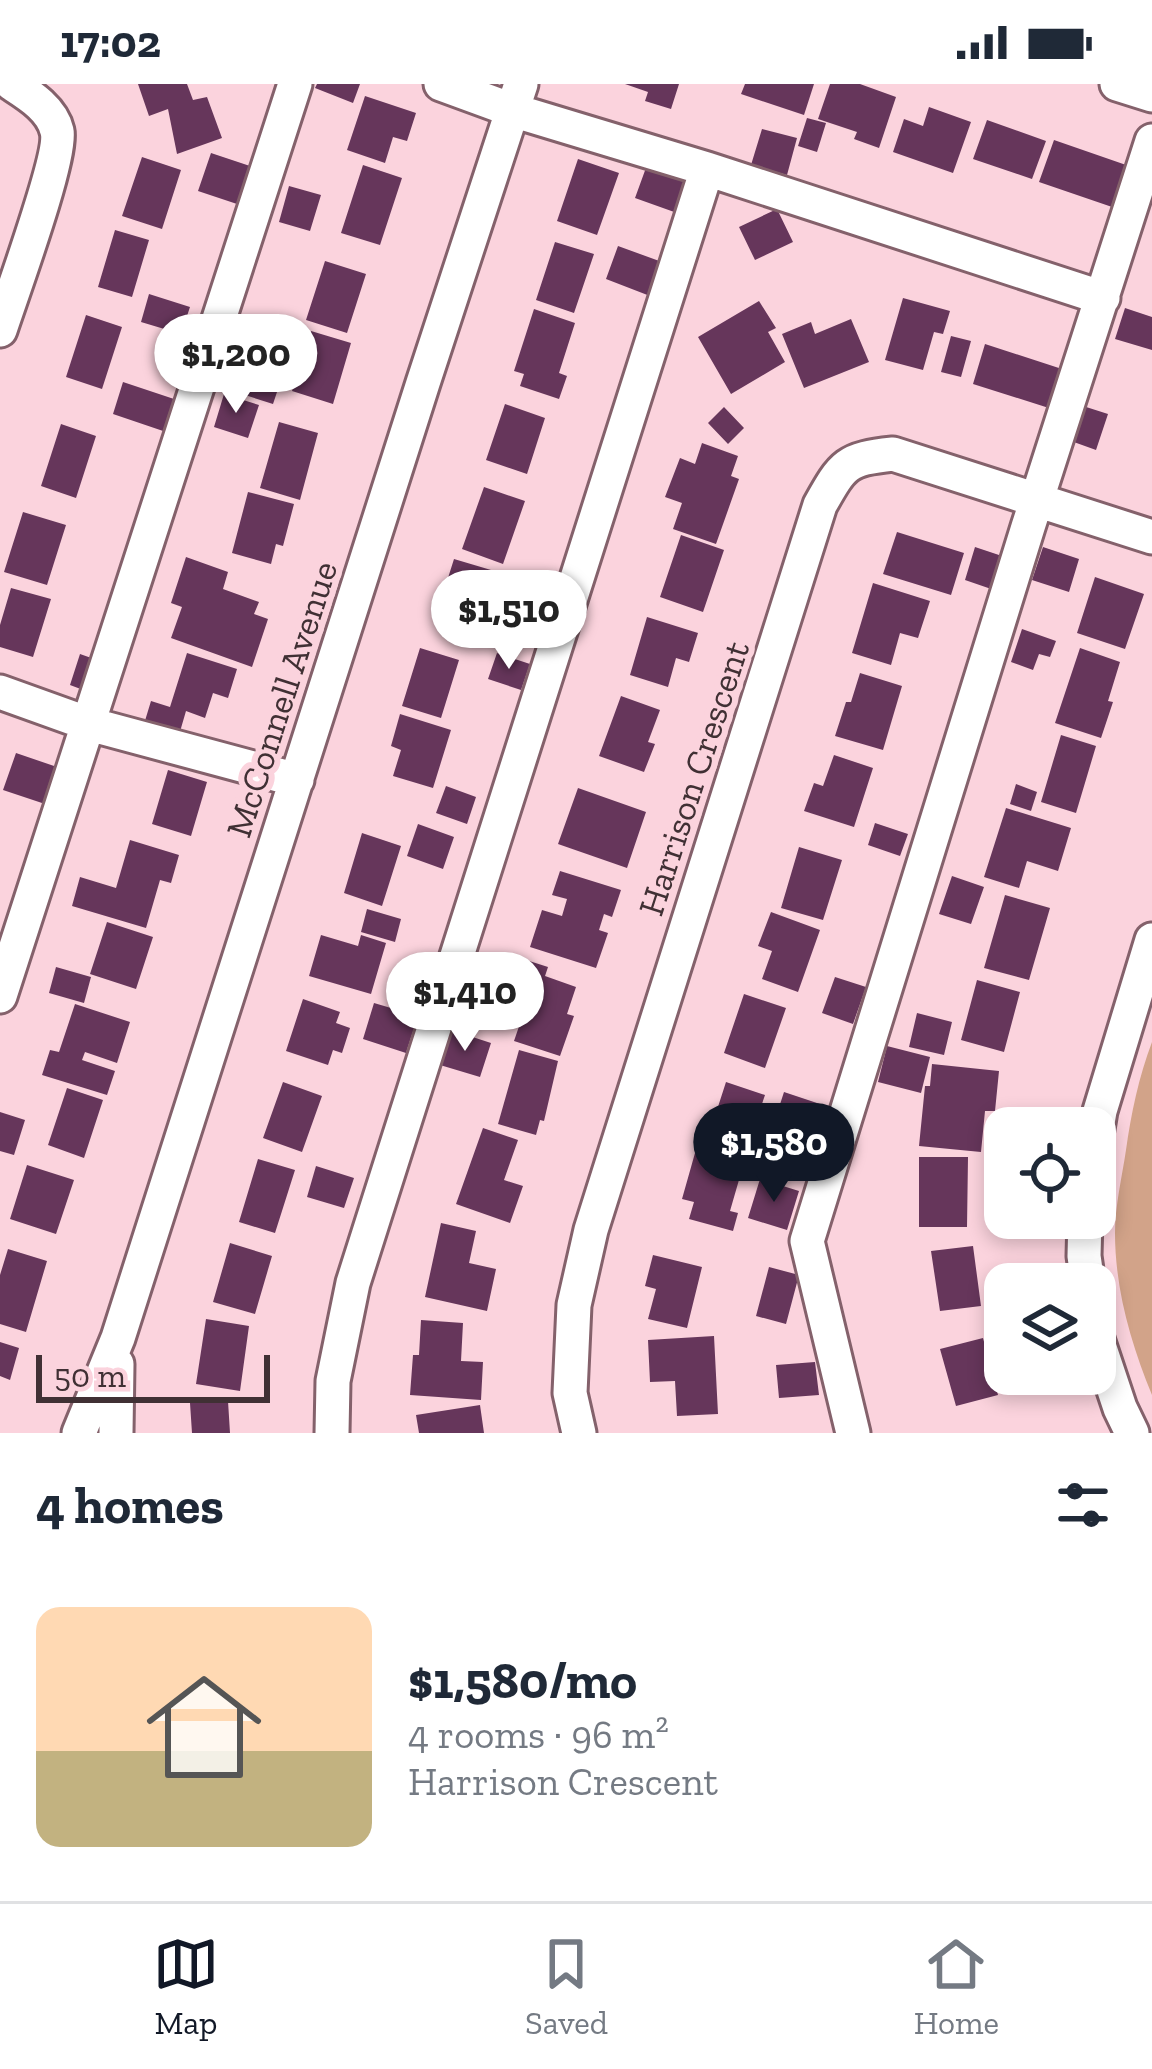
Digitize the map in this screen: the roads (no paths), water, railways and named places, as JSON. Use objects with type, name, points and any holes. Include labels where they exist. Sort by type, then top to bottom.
[{"type":"street","points":[[0,330],[59,133],[36,100],[13,84]]},
{"type":"street","points":[[0,996],[295,84]]},
{"type":"street","points":[[441,84],[516,97],[707,169],[1102,298]]},
{"type":"street","points":[[1117,84],[1152,95]]},
{"type":"street","name":"McConnell Avenue","points":[[79,1433],[118,1338],[516,97]]},
{"type":"street","points":[[853,1433],[808,1241],[1152,141]]},
{"type":"street","points":[[332,1433],[333,1381],[353,1283],[707,169]]},
{"type":"street","name":"Harrison Crescent","points":[[579,1433],[570,1393],[574,1305],[591,1230],[820,505],[838,471],[860,458],[893,454],[1152,537]]},
{"type":"street","points":[[0,692],[89,724],[297,779]]},
{"type":"street","points":[[1101,1107],[1152,940]]},
{"type":"street","name":"McConnell Avenue","points":[[116,1433],[118,1338]]},
{"type":"street","points":[[1116,1395],[1132,1433]]}]
